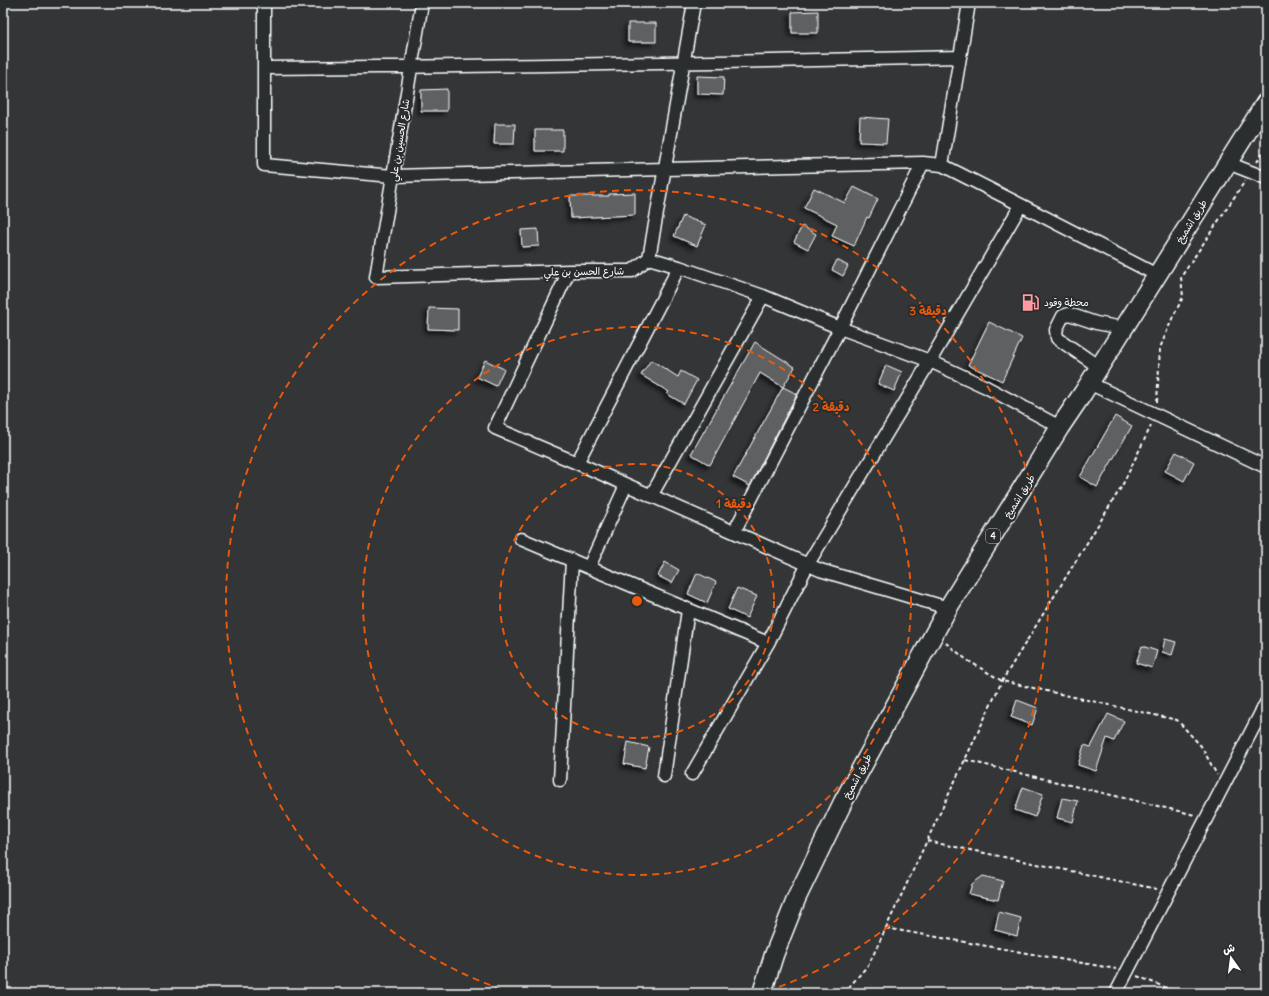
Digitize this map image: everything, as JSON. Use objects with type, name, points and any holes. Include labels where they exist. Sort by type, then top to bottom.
[{"type":"highway","name":"طريق اشميخ","points":[[762,993],[774,955],[797,897],[843,802],[948,608],[1060,427],[1266,102]]},
{"type":"street","points":[[264,3],[264,165],[393,176],[665,168],[923,164],[942,165],[1157,275]]},
{"type":"street","name":"شارع الحسين بن علي","points":[[376,277],[422,3]]},
{"type":"street","points":[[694,3],[649,258],[680,267],[763,296],[840,328],[930,361],[986,387],[1060,427]]},
{"type":"street","points":[[942,165],[969,3]]},
{"type":"street","points":[[264,68],[411,68],[959,57]]},
{"type":"street","points":[[1228,163],[1266,178]]},
{"type":"street","points":[[734,532],[923,164]]},
{"type":"street","points":[[692,774],[768,643],[808,564],[930,361],[1021,205]]},
{"type":"street","name":"شارع الحسن بن علي","points":[[376,277],[569,271],[632,271],[649,258]]},
{"type":"street","points":[[577,463],[680,267]]},
{"type":"street","points":[[569,271],[495,428],[829,573],[948,608]]},
{"type":"street","points":[[651,496],[763,296]]},
{"type":"street","points":[[1099,367],[1057,338],[1056,330],[1061,319],[1066,315],[1071,314],[1096,323],[1123,328]]},
{"type":"street","points":[[1089,383],[1266,467]]},
{"type":"street","points":[[589,568],[626,485]]},
{"type":"street","points":[[521,539],[768,643]]},
{"type":"street","points":[[560,780],[572,560]]},
{"type":"street","points":[[664,776],[688,610]]},
{"type":"street","points":[[1116,993],[1266,703]]},
{"type":"path","points":[[844,993],[870,964],[1002,681],[1122,486],[1156,415],[1160,348],[1183,297],[1182,277],[1266,148]]},
{"type":"path","points":[[935,633],[967,660],[1002,681],[1177,720],[1201,746],[1224,786]]},
{"type":"path","points":[[965,760],[1207,818]]},
{"type":"path","points":[[927,841],[1169,891]]},
{"type":"path","points":[[886,928],[1127,972],[1179,993]]},
{"type":"building","points":[[818,11],[818,33],[792,33],[792,12]]},
{"type":"building","points":[[628,23],[656,23],[656,42],[628,42]]},
{"type":"building","points":[[697,76],[724,77],[723,95],[697,94]]},
{"type":"building","points":[[447,89],[447,111],[421,111],[421,90]]},
{"type":"building","points":[[860,117],[888,119],[886,143],[859,142]]},
{"type":"building","points":[[495,124],[515,124],[514,144],[494,144]]},
{"type":"building","points":[[535,130],[563,130],[563,151],[535,151]]},
{"type":"building","points":[[854,187],[878,199],[869,218],[867,217],[854,246],[832,236],[837,224],[804,208],[814,188],[845,203]]},
{"type":"building","points":[[635,193],[635,215],[571,218],[570,196],[609,196],[609,194]]},
{"type":"building","points":[[683,216],[706,225],[697,246],[674,236]]},
{"type":"building","points":[[802,226],[816,234],[808,249],[794,242]]},
{"type":"building","points":[[538,229],[539,246],[522,247],[521,230]]},
{"type":"building","points":[[837,260],[848,266],[843,276],[832,270]]},
{"type":"building","points":[[429,308],[458,309],[458,330],[428,329]]},
{"type":"building","points":[[989,322],[1022,338],[1002,381],[968,365]]},
{"type":"building","points":[[755,342],[795,367],[783,387],[760,373],[710,465],[691,454]]},
{"type":"building","points":[[485,360],[504,369],[496,386],[477,377]]},
{"type":"building","points":[[651,360],[678,377],[681,371],[697,380],[684,404],[667,394],[669,392],[641,375]]},
{"type":"building","points":[[886,365],[902,372],[894,391],[878,384]]},
{"type":"building","points":[[783,387],[797,394],[750,486],[733,477]]},
{"type":"building","points":[[1115,416],[1132,426],[1097,487],[1080,477]]},
{"type":"building","points":[[1176,452],[1194,462],[1184,481],[1165,471]]},
{"type":"building","points":[[665,562],[679,570],[672,583],[658,576]]},
{"type":"building","points":[[697,573],[716,582],[707,603],[688,594]]},
{"type":"building","points":[[737,588],[757,596],[747,618],[728,609]]},
{"type":"building","points":[[1165,639],[1176,642],[1172,655],[1162,652]]},
{"type":"building","points":[[1142,646],[1157,651],[1152,668],[1136,663]]},
{"type":"building","points":[[1017,700],[1038,708],[1032,725],[1011,717]]},
{"type":"building","points":[[1108,714],[1124,721],[1114,741],[1107,738],[1096,771],[1078,765],[1084,745],[1091,747]]},
{"type":"building","points":[[628,742],[649,747],[645,768],[624,764]]},
{"type":"building","points":[[1023,787],[1043,794],[1035,817],[1015,810]]},
{"type":"building","points":[[1062,798],[1078,801],[1073,822],[1057,818]]},
{"type":"building","points":[[983,876],[1003,881],[998,900],[969,894],[972,884]]},
{"type":"building","points":[[999,912],[1021,918],[1017,936],[995,930]]},
{"type":"place","name":"محطة وقود","points":[[1031,302]]}]
